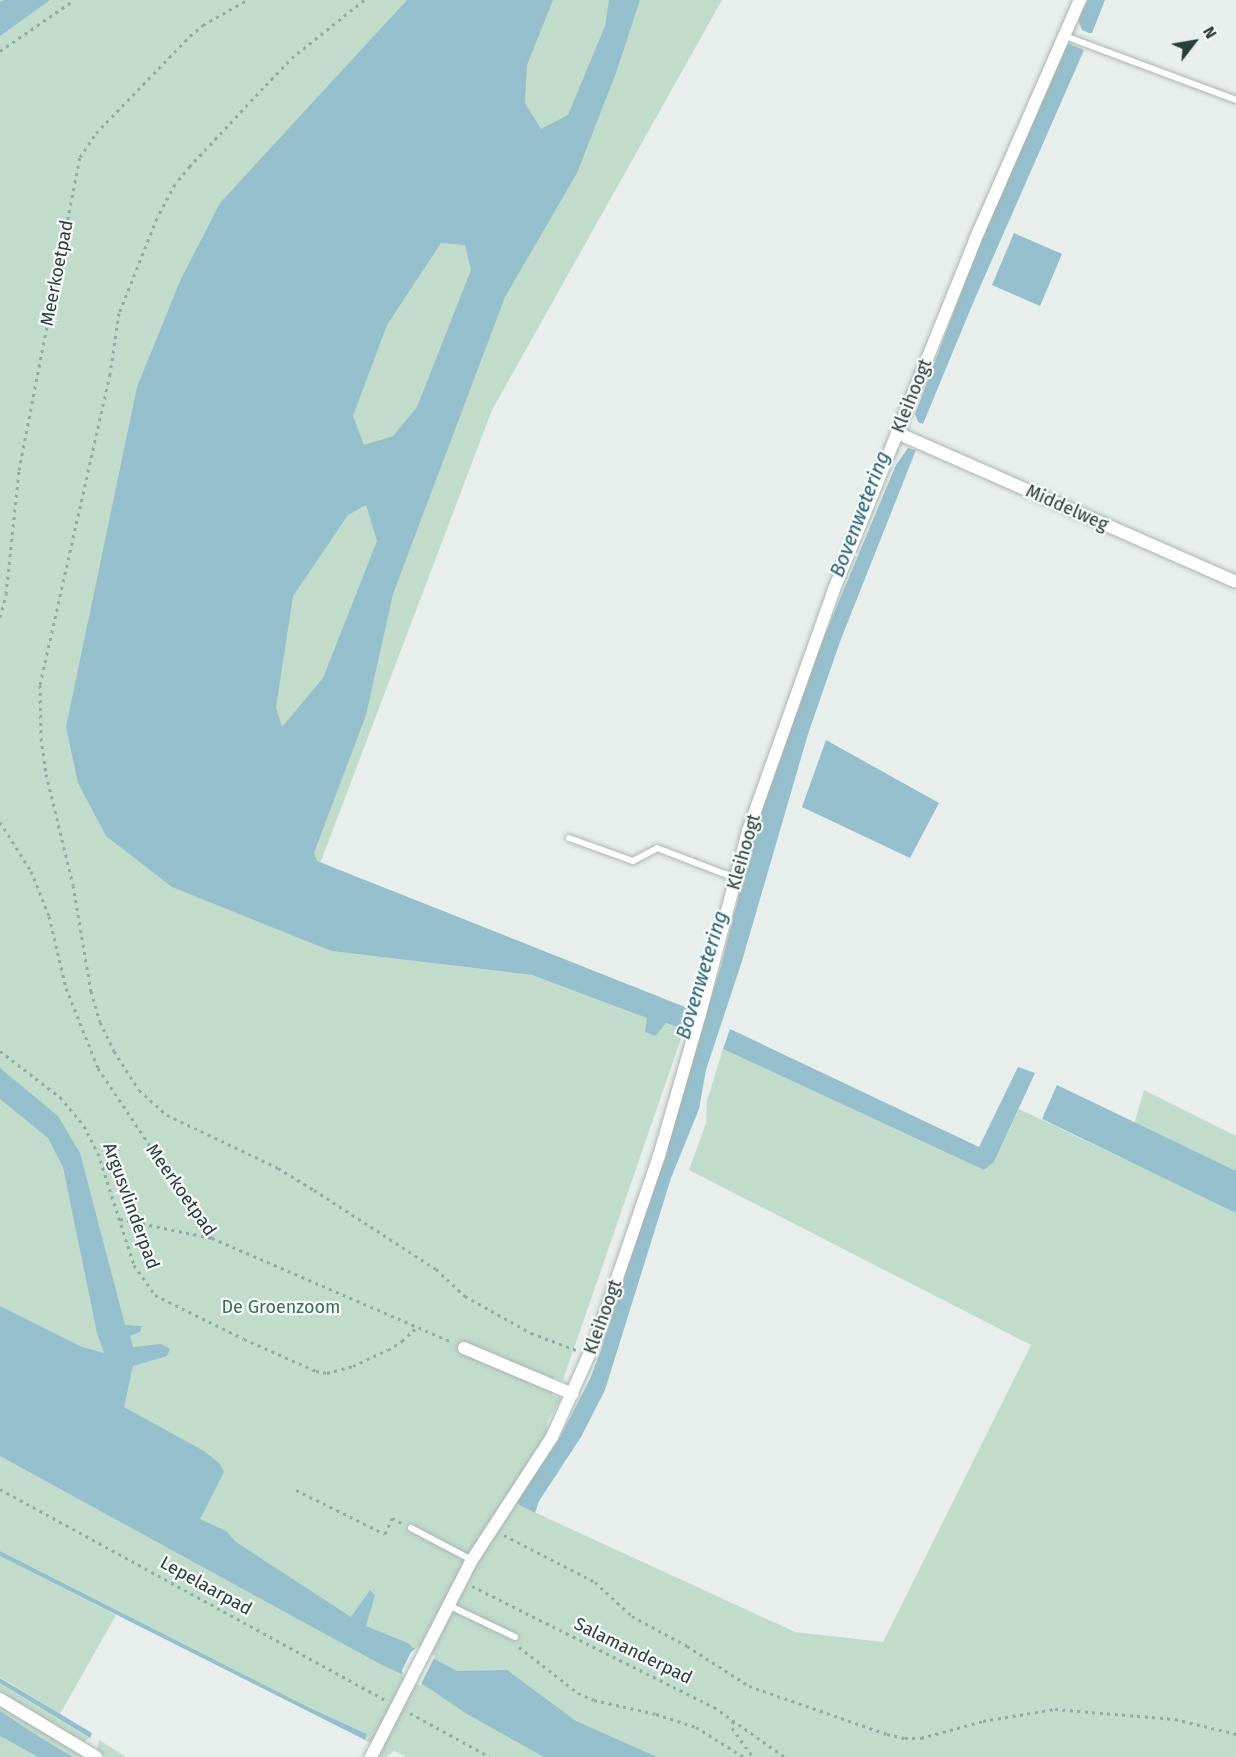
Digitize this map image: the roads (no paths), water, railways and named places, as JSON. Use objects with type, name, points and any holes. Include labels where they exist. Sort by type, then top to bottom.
[{"type":"street","name":"Kleihoogt","points":[[371,1757],[472,1560],[552,1437],[589,1355],[659,1155],[700,1014],[748,831],[833,592],[975,240],[1080,0]]},
{"type":"street","name":"Middelweg","points":[[897,433],[1236,582]]},
{"type":"street","points":[[464,1348],[573,1394]]},
{"type":"street","points":[[0,1699],[96,1757]]},
{"type":"lane","points":[[1064,36],[1236,100]]},
{"type":"lane","points":[[569,838],[633,861],[657,848],[736,878]]},
{"type":"lane","points":[[411,1528],[472,1560]]},
{"type":"lane","points":[[450,1606],[515,1637]]},
{"type":"water","points":[[4,0],[50,0],[0,36],[0,2]]},
{"type":"water","points":[[407,0],[553,0],[527,65],[525,103],[541,129],[568,115],[605,26],[609,0],[640,0],[616,73],[577,173],[505,297],[393,594],[366,715],[314,853],[317,861],[690,1009],[684,1030],[666,1023],[655,1036],[645,1032],[647,1018],[532,975],[331,951],[172,887],[106,836],[78,783],[66,727],[137,387],[180,281],[220,203]],"holes":[[[441,243],[465,245],[471,270],[417,407],[393,436],[364,445],[353,416],[387,325]],[[366,505],[377,541],[323,678],[282,727],[276,707],[293,596],[348,515]]]},
{"type":"water","points":[[1088,0],[1105,0],[1092,33],[1082,30],[1078,20]]},
{"type":"water","points":[[1067,43],[1084,50],[973,303],[923,424],[918,422],[915,414],[995,204]]},
{"type":"water","points":[[1014,233],[1062,254],[1040,306],[992,285]]},
{"type":"water","points":[[908,448],[916,450],[841,639],[808,734],[742,961],[706,1070],[699,1109],[671,1178],[605,1390],[581,1437],[539,1501],[535,1513],[516,1503],[559,1439],[590,1379],[601,1350],[721,966],[766,790],[821,644],[896,465]]},
{"type":"water","points":[[826,740],[939,803],[910,858],[802,807]]},
{"type":"water","points":[[730,1029],[979,1147],[1018,1067],[1035,1073],[994,1162],[984,1170],[723,1049]]},
{"type":"water","points":[[0,1068],[58,1116],[80,1153],[125,1325],[142,1326],[140,1332],[130,1336],[133,1347],[161,1344],[170,1349],[167,1356],[133,1366],[124,1407],[204,1451],[219,1463],[224,1472],[200,1519],[226,1531],[236,1542],[351,1617],[370,1590],[375,1595],[366,1626],[408,1643],[457,1671],[507,1670],[576,1721],[657,1757],[544,1757],[467,1714],[421,1683],[380,1664],[0,1456],[0,1306],[82,1347],[104,1353],[97,1333],[63,1167],[48,1138],[0,1099]]},
{"type":"water","points":[[1057,1085],[1236,1171],[1236,1213],[1042,1119]]},
{"type":"water","points":[[0,1551],[308,1707],[367,1734],[365,1740],[0,1556]]},
{"type":"water","points":[[0,1678],[92,1733],[90,1738],[0,1683]]},
{"type":"water","points":[[0,1711],[73,1757],[38,1757],[0,1736]]},
{"type":"water label","name":"Bovenwetering","points":[[860,514]]},
{"type":"water label","name":"Bovenwetering","points":[[702,975]]},
{"type":"park label","name":"De Groenzoom","points":[[281,1307]]}]
